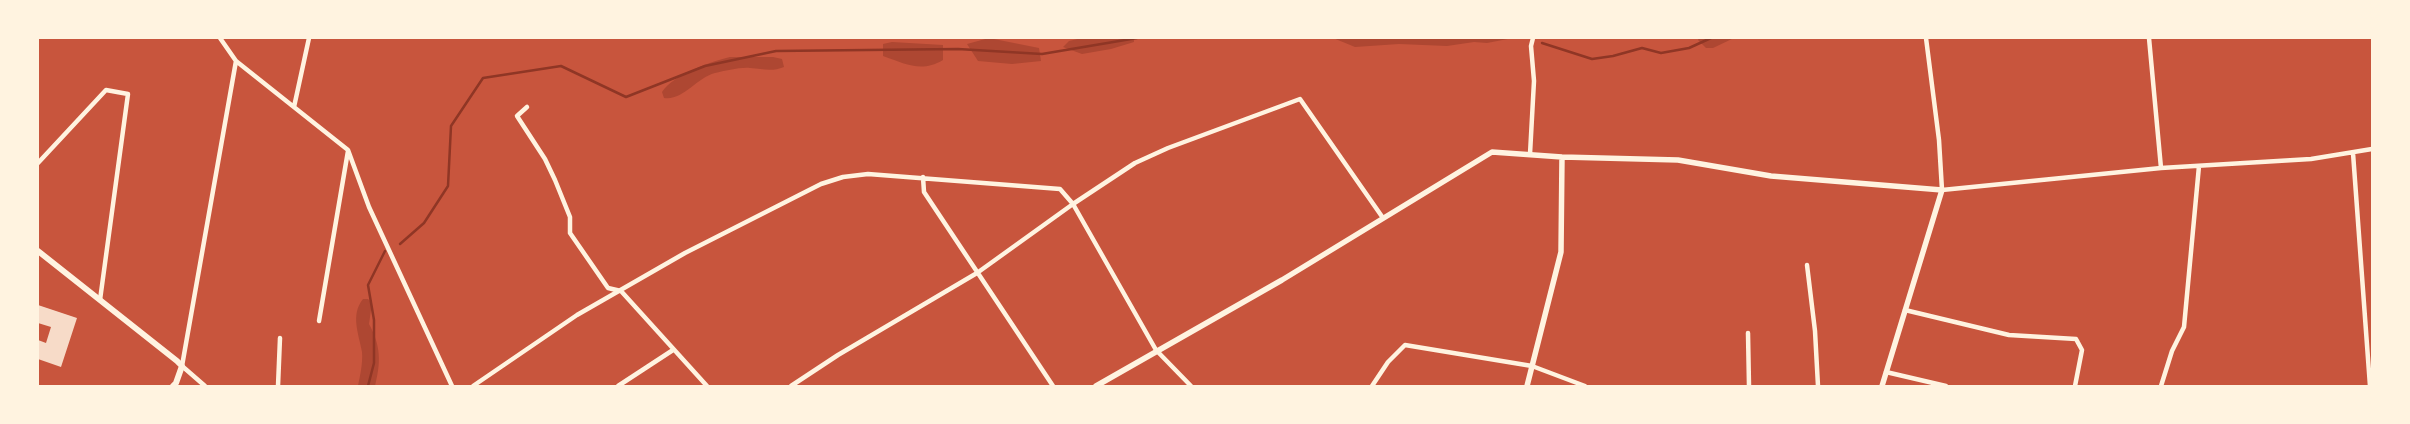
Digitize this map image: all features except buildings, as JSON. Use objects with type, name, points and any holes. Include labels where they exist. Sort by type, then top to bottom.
[{"type":"main road","points":[[38,251],[182,366],[173,386]]},
{"type":"street","points":[[220,38],[236,60],[348,150],[369,207],[452,386]]},
{"type":"street","points":[[294,107],[309,38]]},
{"type":"street","points":[[1530,154],[1534,81],[1531,46],[1533,38]]},
{"type":"street","points":[[1882,386],[1942,190],[1939,140],[1926,38]]},
{"type":"street","points":[[2148,38],[2161,168]]},
{"type":"street","points":[[202,386],[182,366],[236,60]]},
{"type":"street","points":[[38,163],[106,90],[128,94],[100,300]]},
{"type":"street","points":[[791,386],[838,355],[977,273],[1073,204],[1135,163],[1168,148],[1300,99],[1383,218]]},
{"type":"street","points":[[527,107],[517,116],[555,180],[570,218],[570,233],[608,288],[621,291],[707,386]]},
{"type":"street","points":[[1096,386],[1156,350],[1254,296],[1492,152],[1562,157],[1678,160],[1770,176],[1942,190],[2161,168],[2311,159],[2372,149]]},
{"type":"street","points":[[320,321],[348,150]]},
{"type":"street","points":[[2353,153],[2370,386]]},
{"type":"street","points":[[1527,386],[1561,252],[1562,157]]},
{"type":"street","points":[[2161,386],[2172,350],[2184,328],[2200,166]]},
{"type":"street","points":[[473,386],[577,315],[685,253],[821,184],[843,177],[868,174],[1060,189],[1073,204],[1156,350],[1191,386]]},
{"type":"street","points":[[923,177],[924,192],[1053,386]]},
{"type":"street","points":[[1807,265],[1815,331],[1818,386]]},
{"type":"street","points":[[1905,310],[2009,335],[2076,339],[2082,350],[2075,386]]},
{"type":"street","points":[[1748,333],[1749,386]]},
{"type":"street","points":[[278,386],[280,338]]},
{"type":"street","points":[[1372,386],[1388,362],[1405,345],[1532,366],[1585,386]]},
{"type":"street","points":[[618,386],[673,350]]},
{"type":"street","points":[[1886,372],[1946,386]]},
{"type":"shaded area","points":[[989,38],[1039,48],[1041,61],[1012,64],[978,61],[967,44]]},
{"type":"shaded area","points":[[1082,38],[1134,38],[1134,42],[1111,49],[1082,54],[1063,47],[1069,41]]},
{"type":"shaded area","points":[[1333,38],[1513,38],[1487,43],[1474,42],[1447,46],[1399,44],[1355,47]]},
{"type":"shaded area","points":[[1699,38],[1734,38],[1713,48],[1706,48],[1698,40]]},
{"type":"shaded area","points":[[892,42],[943,45],[943,60],[920,67],[883,56],[883,44]]},
{"type":"shaded area","points":[[730,57],[773,57],[782,59],[784,67],[771,70],[742,68],[715,73],[702,79],[677,96],[664,98],[662,92],[684,74]]},
{"type":"shaded area","points":[[363,299],[368,299],[372,303],[369,324],[376,340],[379,354],[375,386],[358,386],[362,352],[356,318],[359,305]]},
{"type":"waterway","points":[[400,244],[424,223],[448,186],[451,126],[483,78],[561,66],[626,97],[705,66],[776,51],[958,49],[1042,54],[1137,38]]},
{"type":"waterway","points":[[1542,43],[1592,59],[1613,56],[1642,48],[1661,53],[1689,48],[1711,38]]},
{"type":"waterway","points":[[368,386],[374,363],[374,320],[368,285],[385,251]]}]
